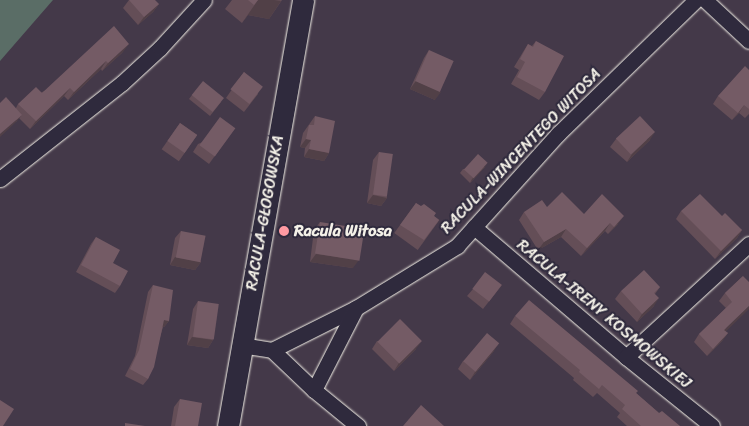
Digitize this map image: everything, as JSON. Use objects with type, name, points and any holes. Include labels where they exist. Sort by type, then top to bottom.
[{"type":"street","points":[[0,179],[122,82],[160,48],[204,0]]},
{"type":"street","name":"RACULA-GŁOGOWSKA","points":[[228,426],[303,0]]},
{"type":"street","name":"RACULA-WINCENTEGO WITOSA","points":[[272,350],[356,308],[458,246],[558,134],[696,0]]},
{"type":"street","points":[[705,0],[749,40]]},
{"type":"street","name":"RACULA-IRENY KOSMOWSKIEJ","points":[[474,227],[626,357],[712,426]]},
{"type":"street","points":[[626,357],[749,244]]},
{"type":"street","points":[[314,390],[356,308]]},
{"type":"street","points":[[241,346],[272,350],[314,390],[358,426]]},
{"type":"green space","points":[[0,0],[53,0],[0,61]]},
{"type":"building","points":[[129,0],[155,0],[159,4],[144,17]]},
{"type":"building","points":[[248,0],[258,0],[254,5]]},
{"type":"building","points":[[114,26],[129,44],[108,63],[106,61],[74,92],[70,88],[36,121],[18,104],[36,87],[42,93]]},
{"type":"building","points":[[536,41],[564,56],[545,92],[517,77],[525,62],[520,59],[528,44],[533,47]]},
{"type":"building","points":[[429,50],[454,61],[440,92],[415,81]]},
{"type":"building","points":[[745,66],[749,70],[749,109],[744,105],[738,113],[718,96]]},
{"type":"building","points":[[244,72],[263,87],[249,104],[230,89]]},
{"type":"building","points":[[203,81],[224,98],[213,112],[192,95]]},
{"type":"building","points":[[6,97],[22,115],[0,134],[0,103]]},
{"type":"building","points":[[315,116],[335,121],[329,153],[309,149],[311,140],[306,139],[309,125],[314,125]]},
{"type":"building","points":[[640,116],[655,132],[631,155],[616,139]]},
{"type":"building","points":[[220,117],[235,128],[215,156],[199,145]]},
{"type":"building","points":[[180,123],[197,135],[185,153],[167,141]]},
{"type":"building","points":[[379,152],[393,154],[387,197],[373,195]]},
{"type":"building","points":[[478,154],[488,163],[474,178],[464,170]]},
{"type":"building","points":[[562,192],[584,214],[602,194],[624,216],[614,227],[610,223],[587,248],[566,229],[544,242],[524,212],[542,200],[547,207]]},
{"type":"building","points":[[700,194],[722,216],[725,213],[742,230],[721,251],[681,211]]},
{"type":"building","points":[[416,203],[421,206],[424,204],[436,213],[434,216],[439,220],[424,240],[400,225]]},
{"type":"building","points":[[320,222],[364,229],[359,261],[315,254]]},
{"type":"building","points":[[181,231],[206,236],[200,262],[176,258]]},
{"type":"building","points":[[96,237],[120,250],[113,263],[128,271],[120,286],[81,265]]},
{"type":"building","points":[[644,270],[660,287],[654,293],[659,298],[642,314],[621,291]]},
{"type":"building","points":[[485,272],[502,285],[489,301],[472,289]]},
{"type":"building","points":[[743,276],[749,282],[749,306],[724,330],[728,333],[713,349],[699,334],[732,302],[725,293]]},
{"type":"building","points":[[153,285],[173,290],[169,321],[164,320],[154,367],[148,379],[130,369],[139,350]]},
{"type":"building","points":[[529,300],[638,391],[636,393],[659,413],[662,411],[680,426],[641,426],[622,409],[625,405],[602,385],[599,389],[579,372],[580,370],[515,316]]},
{"type":"building","points":[[198,301],[219,304],[214,340],[193,337]]},
{"type":"building","points":[[400,319],[422,341],[399,364],[377,342]]},
{"type":"building","points":[[487,333],[499,343],[475,372],[463,361]]},
{"type":"building","points":[[180,399],[202,403],[198,426],[175,426]]},
{"type":"building","points":[[0,400],[14,409],[3,426],[0,426]]},
{"type":"building","points":[[421,405],[444,426],[403,426]]},
{"type":"building","points":[[125,423],[145,426],[125,426]]},
{"type":"place","name":"Racula Witosa","points":[[284,231]]}]
